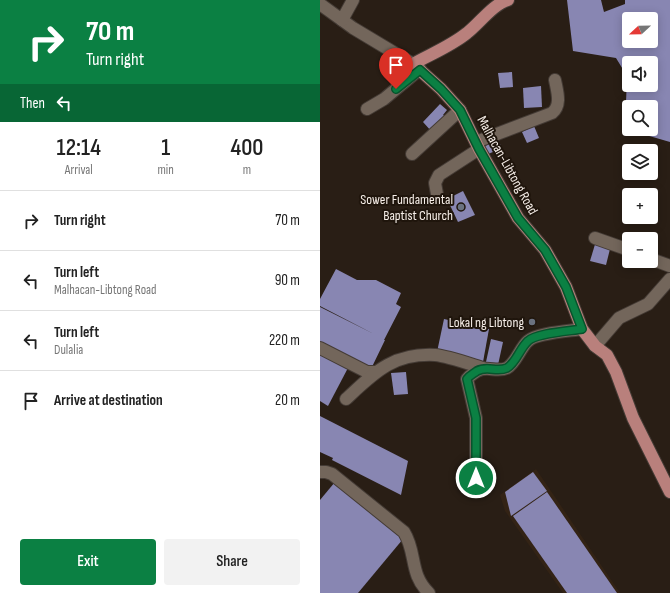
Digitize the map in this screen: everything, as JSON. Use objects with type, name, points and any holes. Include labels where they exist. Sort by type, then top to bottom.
[{"type":"main road","points":[[417,67],[467,34],[500,3],[508,0]]},
{"type":"main road","name":"Malhacan-Libtong Road","points":[[417,67],[441,89],[460,110],[477,146],[518,218],[545,250],[566,287],[582,329],[595,346],[607,355],[616,372],[633,418],[670,492]]},
{"type":"street","points":[[342,20],[353,0]]},
{"type":"street","name":"Malhacan-Libtong Road","points":[[320,4],[353,28],[417,67]]},
{"type":"street","points":[[367,109],[384,99],[417,67]]},
{"type":"street","points":[[437,194],[435,183],[439,175],[477,146],[556,110],[558,104],[555,80]]},
{"type":"street","points":[[412,154],[460,110]]},
{"type":"street","points":[[595,238],[622,248]]},
{"type":"street","points":[[658,262],[670,266]]},
{"type":"street","points":[[595,346],[619,318],[648,304],[670,279]]},
{"type":"street","points":[[346,399],[375,372],[390,363],[404,358],[436,355],[483,368],[499,370],[506,368],[512,363],[531,339],[553,333],[582,329]]},
{"type":"street","points":[[320,348],[367,372],[375,372]]},
{"type":"street","points":[[476,478],[476,418],[467,379],[483,368]]},
{"type":"street","points":[[320,472],[332,474],[404,532],[409,539],[412,548],[416,574],[429,593]]},
{"type":"shaded area","points":[[536,469],[620,593],[563,593],[505,511],[500,495]]},
{"type":"building","points":[[567,0],[601,0],[604,12],[625,4],[625,0],[670,0],[670,142],[649,136],[658,136],[658,100],[626,100],[626,92],[658,92],[658,56],[622,56],[622,68],[616,58],[573,51]]},
{"type":"building","points":[[512,72],[513,87],[500,88],[498,73]]},
{"type":"building","points":[[541,86],[542,107],[524,108],[523,88]]},
{"type":"building","points":[[440,104],[447,110],[443,115],[446,117],[432,132],[423,122]]},
{"type":"building","points":[[534,126],[539,138],[527,143],[522,132]]},
{"type":"building","points":[[498,140],[502,148],[486,155],[483,147]]},
{"type":"building","name":"Sower Fundamental Baptist Church","points":[[463,191],[475,215],[458,222],[447,199]]},
{"type":"building","points":[[596,241],[611,245],[606,265],[590,261]]},
{"type":"building","points":[[336,269],[357,280],[376,280],[401,293],[396,304],[401,307],[370,371],[320,346],[320,307],[374,334],[320,306],[320,299]]},
{"type":"building","points":[[444,319],[489,329],[483,362],[437,352]]},
{"type":"building","points":[[491,339],[503,342],[498,365],[486,362]]},
{"type":"building","points":[[320,352],[349,366],[328,406],[320,401]]},
{"type":"building","points":[[406,372],[408,394],[394,395],[391,373]]},
{"type":"building","points":[[320,416],[408,461],[401,495],[332,460],[333,458],[320,452]]},
{"type":"building","points":[[533,472],[547,491],[511,516],[505,492]]},
{"type":"building","points":[[335,482],[403,539],[358,593],[320,593],[320,500]]},
{"type":"building","points":[[547,492],[617,593],[567,593],[513,516]]},
{"type":"place","name":"Sower Fundamental Baptist Church","points":[[461,207]]},
{"type":"place","name":"Lokal ng Libtong","points":[[532,322]]},
{"type":"route","points":[[396,89],[420,70],[441,89],[460,110],[479,149],[518,218],[545,250],[566,287],[582,329],[553,333],[528,340],[512,363],[506,368],[499,370],[483,368],[467,379],[476,418],[476,478]]}]
